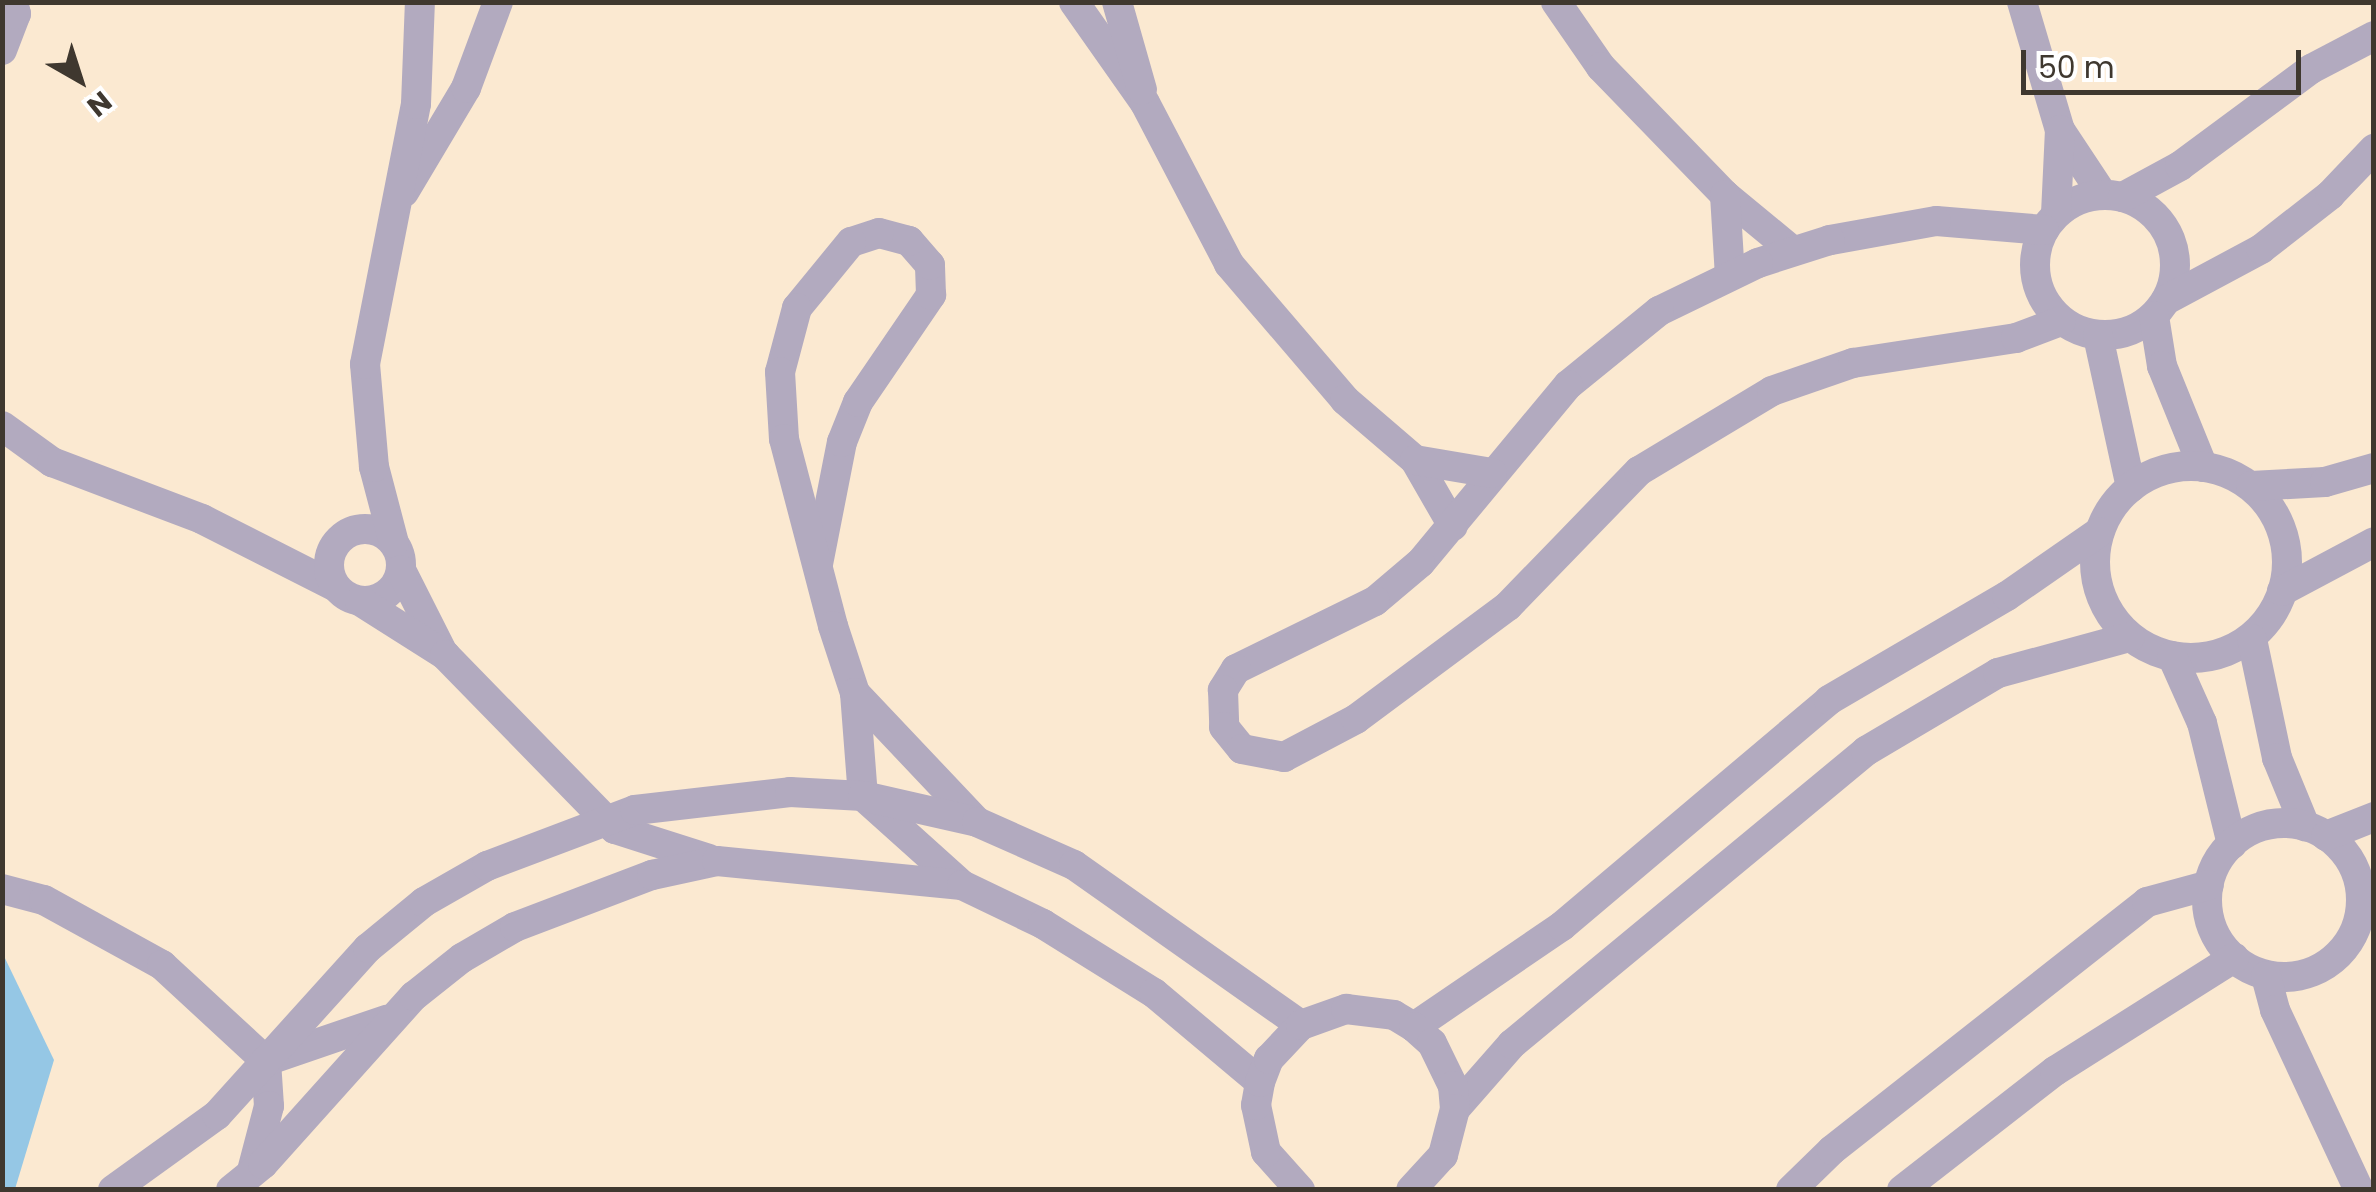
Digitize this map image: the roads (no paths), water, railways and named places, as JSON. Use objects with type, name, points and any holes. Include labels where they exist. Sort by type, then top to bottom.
[{"type":"street","points":[[2,50],[16,14],[13,2]]},
{"type":"street","points":[[420,2],[416,104],[402,195],[370,315],[365,364],[374,467],[398,557],[444,656]]},
{"type":"street","points":[[402,195],[466,88],[498,2]]},
{"type":"street","points":[[1074,2],[1144,103],[1229,264],[1346,400],[1415,460],[1453,526]]},
{"type":"street","points":[[1117,2],[1144,103]]},
{"type":"street","points":[[1556,2],[1601,67],[1725,195],[1793,251]]},
{"type":"street","points":[[2022,2],[2060,130],[2113,196],[2148,210],[2172,242],[2176,262],[2160,308],[2162,366],[2203,466]]},
{"type":"street","points":[[2061,321],[2016,338],[1854,363],[1772,390],[1639,471],[1508,606],[1356,719],[1284,757],[1260,757],[1233,740],[1219,712],[1236,668],[1375,600],[1453,526],[1492,473],[1568,384],[1659,311],[1793,251],[1936,221],[2050,222],[2180,166],[2311,69],[2374,36]]},
{"type":"street","points":[[2060,130],[2050,222],[2036,250],[2038,288],[2061,321],[2098,336],[2118,335],[2261,249],[2330,196],[2374,149]]},
{"type":"street","points":[[1725,195],[1730,276]]},
{"type":"street","points":[[818,564],[842,442],[858,402],[930,296],[930,266],[908,240],[879,233],[851,242],[822,272],[796,308],[783,344],[784,439],[818,564],[854,692],[863,796],[962,885],[1043,924],[1154,993],[1260,1082]]},
{"type":"street","points":[[2098,336],[2131,487]]},
{"type":"street","points":[[3,425],[52,462],[264,547],[348,594],[444,656],[601,817],[628,838],[717,861],[962,885]]},
{"type":"street","points":[[1415,460],[1492,473]]},
{"type":"street","points":[[1414,1027],[1562,926],[1829,700],[2007,596],[2099,532],[2131,487],[2164,469],[2203,466],[2252,486],[2325,482],[2374,468]]},
{"type":"street","points":[[348,594],[329,560],[345,538],[374,467]]},
{"type":"street","points":[[2099,532],[2098,589],[2130,637],[2172,656],[2218,654],[2252,639],[2282,592],[2286,557],[2280,523],[2252,486]]},
{"type":"street","points":[[264,547],[345,538],[370,529],[398,557]]},
{"type":"street","points":[[2282,592],[2374,542]]},
{"type":"street","points":[[348,594],[387,594],[398,557]]},
{"type":"street","points":[[1411,1190],[1443,1156],[1456,1109],[1512,1044],[1866,751],[1998,673],[2130,637]]},
{"type":"street","points":[[2252,639],[2277,758],[2315,831],[2356,872],[2366,907],[2361,943],[2313,971],[2266,976],[2234,958],[2213,932],[2208,885],[2232,844],[2266,827],[2315,831],[2374,817]]},
{"type":"street","points":[[2172,656],[2202,723],[2232,844]]},
{"type":"street","points":[[854,692],[977,822]]},
{"type":"street","points":[[113,1190],[217,1116],[368,948],[424,902],[487,866],[601,817],[790,792],[863,796],[977,822],[1074,866],[1301,1024]]},
{"type":"street","points":[[241,1182],[396,1016],[462,958],[516,926],[652,875],[717,861]]},
{"type":"street","points":[[1791,1190],[1832,1150],[2146,902],[2208,885]]},
{"type":"street","points":[[2,890],[44,900],[162,965],[266,1060],[269,1106],[241,1182]]},
{"type":"street","points":[[1902,1190],[2054,1071],[2234,958]]},
{"type":"street","points":[[2266,976],[2275,1010],[2358,1190]]},
{"type":"street","points":[[1298,1189],[1266,1152],[1256,1106],[1269,1059],[1301,1024],[1358,1009],[1394,1015],[1414,1027],[1445,1063],[1456,1109]]},
{"type":"street","points":[[266,1060],[396,1016]]},
{"type":"water","points":[[2,952],[54,1060],[15,1189],[3,1189]]}]
